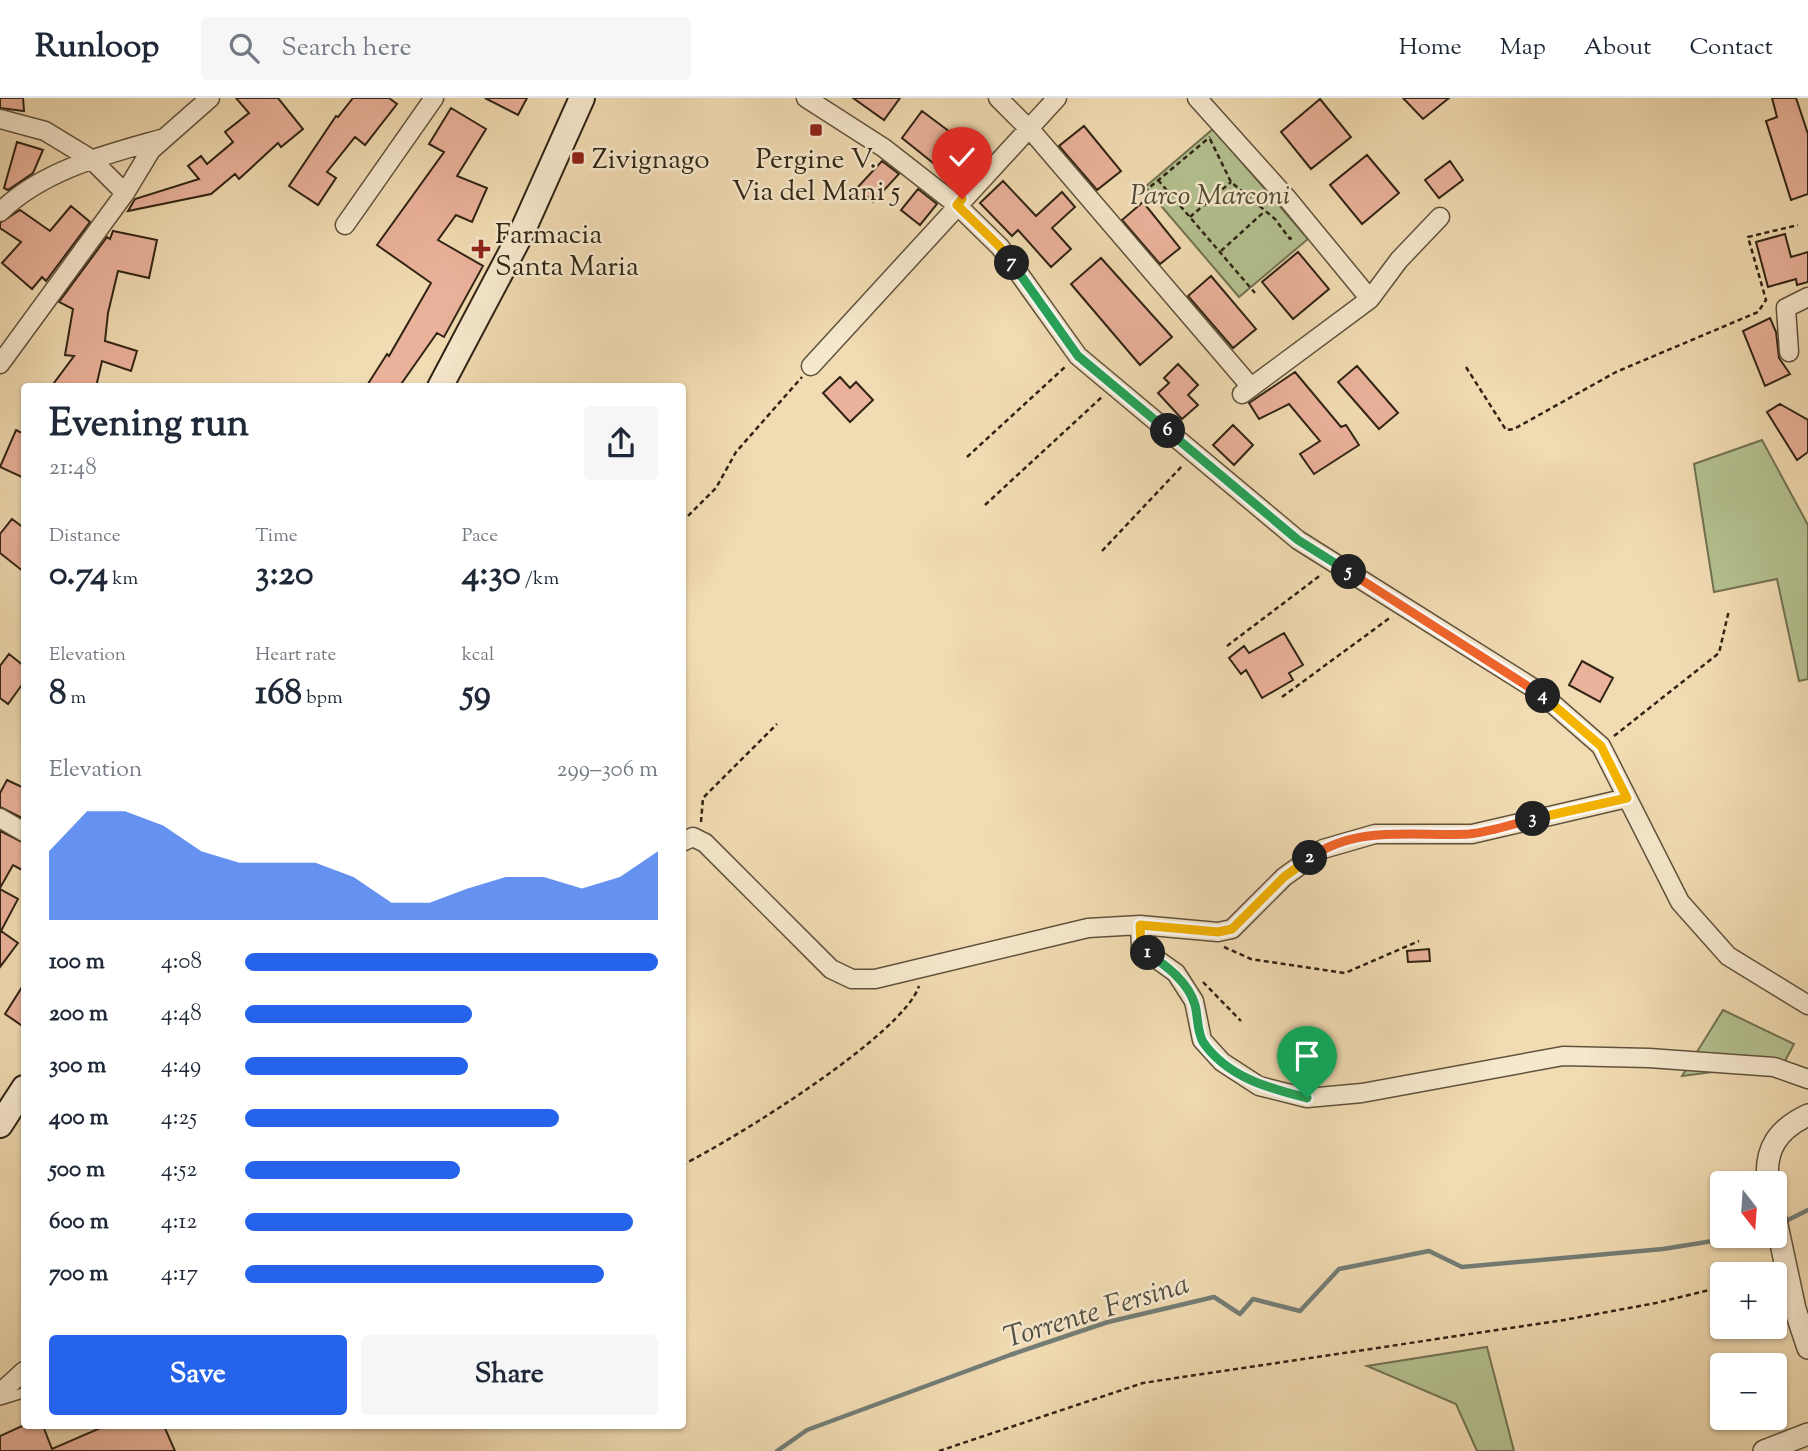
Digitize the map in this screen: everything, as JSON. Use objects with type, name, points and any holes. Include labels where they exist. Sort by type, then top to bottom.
[{"type":"main road","points":[[442,383],[522,232],[582,98]]},
{"type":"main road","points":[[0,1125],[21,1093]]},
{"type":"street","points":[[0,364],[125,193],[150,150],[210,98]]},
{"type":"street","points":[[345,225],[434,98]]},
{"type":"street","points":[[806,98],[884,148],[957,205],[1000,247],[1078,356],[1298,540],[1538,691],[1601,746],[1680,902],[1728,956],[1808,1005]]},
{"type":"street","points":[[998,98],[1029,128],[1246,391],[1370,299],[1399,260],[1440,217]]},
{"type":"street","points":[[811,366],[1058,98]]},
{"type":"street","points":[[1197,98],[1286,197],[1370,299]]},
{"type":"street","points":[[0,119],[45,131],[91,159],[125,193]]},
{"type":"street","points":[[0,212],[21,192],[91,159],[164,138]]},
{"type":"street","points":[[1789,352],[1786,307],[1808,297]]},
{"type":"street","points":[[688,840],[705,843],[831,969],[852,979],[875,979],[1087,928],[1140,925],[1218,932],[1232,929],[1284,877],[1322,849],[1375,834],[1472,834],[1627,798]]},
{"type":"street","points":[[0,818],[21,830]]},
{"type":"street","points":[[1140,925],[1141,948],[1176,973],[1194,1001],[1202,1040],[1222,1062],[1259,1086],[1307,1098],[1362,1093],[1563,1056],[1649,1058],[1774,1067],[1808,1079]]},
{"type":"street","points":[[1768,1171],[1767,1159],[1774,1141],[1791,1123],[1808,1115]]},
{"type":"street","points":[[1783,1248],[1795,1309],[1808,1348]]},
{"type":"street","points":[[0,1393],[21,1374]]},
{"type":"street","points":[[1764,1451],[1808,1434]]},
{"type":"lane","points":[[0,1400],[21,1394]]},
{"type":"path","points":[[1144,192],[1213,133]]},
{"type":"path","points":[[1210,137],[1231,182],[1265,211],[1290,239],[1299,230]]},
{"type":"path","points":[[1158,180],[1255,293]]},
{"type":"path","points":[[1190,217],[1231,182]]},
{"type":"path","points":[[1220,252],[1265,211]]},
{"type":"path","points":[[1466,367],[1506,430],[1514,429],[1616,372],[1758,312],[1766,300],[1748,237],[1798,225]]},
{"type":"path","points":[[967,457],[1078,356]]},
{"type":"path","points":[[686,518],[716,488],[736,452],[786,400],[811,366]]},
{"type":"path","points":[[985,505],[1101,398],[1110,384]]},
{"type":"path","points":[[1102,551],[1176,470],[1197,455]]},
{"type":"path","points":[[1227,646],[1284,600],[1336,564]]},
{"type":"path","points":[[1282,697],[1368,631],[1405,608]]},
{"type":"path","points":[[1601,746],[1719,653],[1729,610]]},
{"type":"path","points":[[688,840],[701,820],[703,798],[777,724]]},
{"type":"path","points":[[1218,932],[1222,946],[1251,959],[1345,973],[1419,941]]},
{"type":"path","points":[[686,1162],[863,1050],[915,998],[926,966]]},
{"type":"path","points":[[939,1451],[1143,1383],[1564,1320],[1710,1290]]},
{"type":"green space","name":"Parco Marconi","points":[[1213,129],[1308,239],[1239,297],[1145,187]]},
{"type":"green space","points":[[1762,440],[1808,525],[1808,679],[1799,681],[1777,579],[1714,592],[1694,464]]},
{"type":"green space","points":[[1723,1010],[1794,1044],[1777,1076],[1728,1070],[1682,1076]]},
{"type":"green space","points":[[1487,1347],[1514,1451],[1477,1451],[1456,1404],[1367,1366]]},
{"type":"building","points":[[0,98],[23,98],[24,111],[0,108]]},
{"type":"building","points":[[236,98],[278,98],[303,129],[281,147],[278,143],[239,179],[235,174],[211,194],[128,211],[135,199],[199,179],[188,166],[201,156],[207,164],[233,142],[225,132],[249,113]]},
{"type":"building","points":[[353,98],[389,98],[397,104],[365,145],[355,137],[327,172],[336,178],[318,205],[289,186],[336,116],[338,117]]},
{"type":"building","points":[[485,98],[527,98],[518,115]]},
{"type":"building","points":[[853,98],[900,98],[884,120]]},
{"type":"building","points":[[1403,98],[1449,98],[1423,119]]},
{"type":"building","points":[[1772,98],[1796,98],[1808,134],[1808,194],[1791,200],[1766,121],[1777,117]]},
{"type":"building","points":[[1320,99],[1351,137],[1311,169],[1281,132]]},
{"type":"building","points":[[451,108],[486,129],[457,176],[487,188],[472,222],[456,215],[438,240],[483,266],[444,337],[437,333],[402,383],[369,383],[387,354],[389,356],[431,283],[377,245],[444,152],[429,144]]},
{"type":"building","points":[[922,111],[974,150],[952,178],[902,138]]},
{"type":"building","points":[[1084,126],[1121,171],[1097,190],[1059,146]]},
{"type":"building","points":[[17,142],[43,150],[33,173],[8,190],[4,188]]},
{"type":"building","points":[[1367,155],[1399,193],[1362,224],[1330,185]]},
{"type":"building","points":[[882,161],[899,174],[873,202],[857,188]]},
{"type":"building","points":[[1450,161],[1463,180],[1439,198],[1425,180]]},
{"type":"building","points":[[1003,181],[1036,216],[1062,192],[1075,207],[1052,228],[1071,249],[1051,267],[1018,230],[1012,236],[980,203]]},
{"type":"building","points":[[918,189],[937,204],[920,225],[901,210]]},
{"type":"building","points":[[1143,202],[1180,248],[1160,264],[1122,220]]},
{"type":"building","points":[[71,206],[90,222],[46,281],[42,277],[32,289],[2,263],[21,242],[0,228],[0,223],[20,210],[50,231]]},
{"type":"building","points":[[113,231],[157,240],[149,278],[118,271],[108,313],[105,341],[137,351],[131,371],[102,361],[97,383],[54,383],[74,356],[65,355],[73,309],[59,302],[107,237],[110,239]]},
{"type":"building","points":[[1785,234],[1791,257],[1808,252],[1808,282],[1797,285],[1796,279],[1768,287],[1756,242]]},
{"type":"building","points":[[1298,252],[1329,289],[1293,319],[1262,282]]},
{"type":"building","points":[[1101,258],[1172,337],[1140,365],[1071,284]]},
{"type":"building","points":[[1211,276],[1256,329],[1233,348],[1188,296]]},
{"type":"building","points":[[1770,318],[1776,332],[1779,358],[1790,374],[1765,386],[1743,331]]},
{"type":"building","points":[[1178,364],[1198,385],[1188,395],[1198,405],[1182,419],[1158,393],[1169,383],[1164,378]]},
{"type":"building","points":[[1357,366],[1398,413],[1379,429],[1338,382]]},
{"type":"building","points":[[1295,372],[1341,427],[1346,425],[1359,445],[1314,474],[1300,454],[1320,441],[1289,404],[1259,419],[1249,403]]},
{"type":"building","points":[[840,377],[850,388],[856,382],[873,400],[850,422],[823,393]]},
{"type":"building","points":[[1780,404],[1808,420],[1808,452],[1797,460],[1767,412]]},
{"type":"building","points":[[1233,425],[1253,445],[1234,465],[1213,445]]},
{"type":"building","points":[[16,430],[21,432],[21,477],[0,467]]},
{"type":"building","points":[[12,519],[21,526],[21,570],[0,553],[0,534]]},
{"type":"building","points":[[1284,633],[1303,665],[1289,673],[1293,680],[1262,698],[1246,670],[1241,674],[1229,658],[1244,646],[1249,653]]},
{"type":"building","points":[[9,654],[21,664],[21,686],[8,704],[0,698],[0,666]]},
{"type":"building","points":[[1582,661],[1613,678],[1600,702],[1569,685]]},
{"type":"building","points":[[7,780],[21,787],[21,818],[0,807],[0,793]]},
{"type":"building","points":[[0,831],[21,842],[21,869],[13,865],[0,888]]},
{"type":"building","points":[[0,889],[18,899],[1,931],[18,943],[0,967]]},
{"type":"building","points":[[1429,949],[1430,961],[1408,962],[1407,951]]},
{"type":"building","points":[[21,989],[21,1025],[5,1014]]},
{"type":"building","points":[[21,1426],[21,1429],[44,1429],[52,1449],[98,1429],[165,1429],[175,1451],[0,1451],[0,1436]]},
{"type":"waterway","name":"Torrente Fersina","points":[[1787,1220],[1808,1210]]},
{"type":"waterway","name":"Torrente Fersina","points":[[777,1451],[807,1430],[1010,1355],[1108,1322],[1214,1297],[1240,1314],[1253,1299],[1300,1311],[1339,1269],[1429,1251],[1462,1267],[1663,1249],[1710,1241]]},
{"type":"place","name":"Pergine V. Via del Mani 5","points":[[816,130]]},
{"type":"place","name":"Zivignago","points":[[578,158]]},
{"type":"place","name":"Farmacia Santa Maria","points":[[481,249]]},
{"type":"route","points":[[962,199],[957,205],[1000,247],[1078,356],[1298,540],[1538,691],[1601,746],[1627,798],[1472,834],[1375,834],[1322,849],[1284,877],[1232,929],[1218,932],[1140,925],[1141,948],[1176,973],[1194,1001],[1202,1040],[1222,1062],[1259,1086],[1307,1098]]}]
